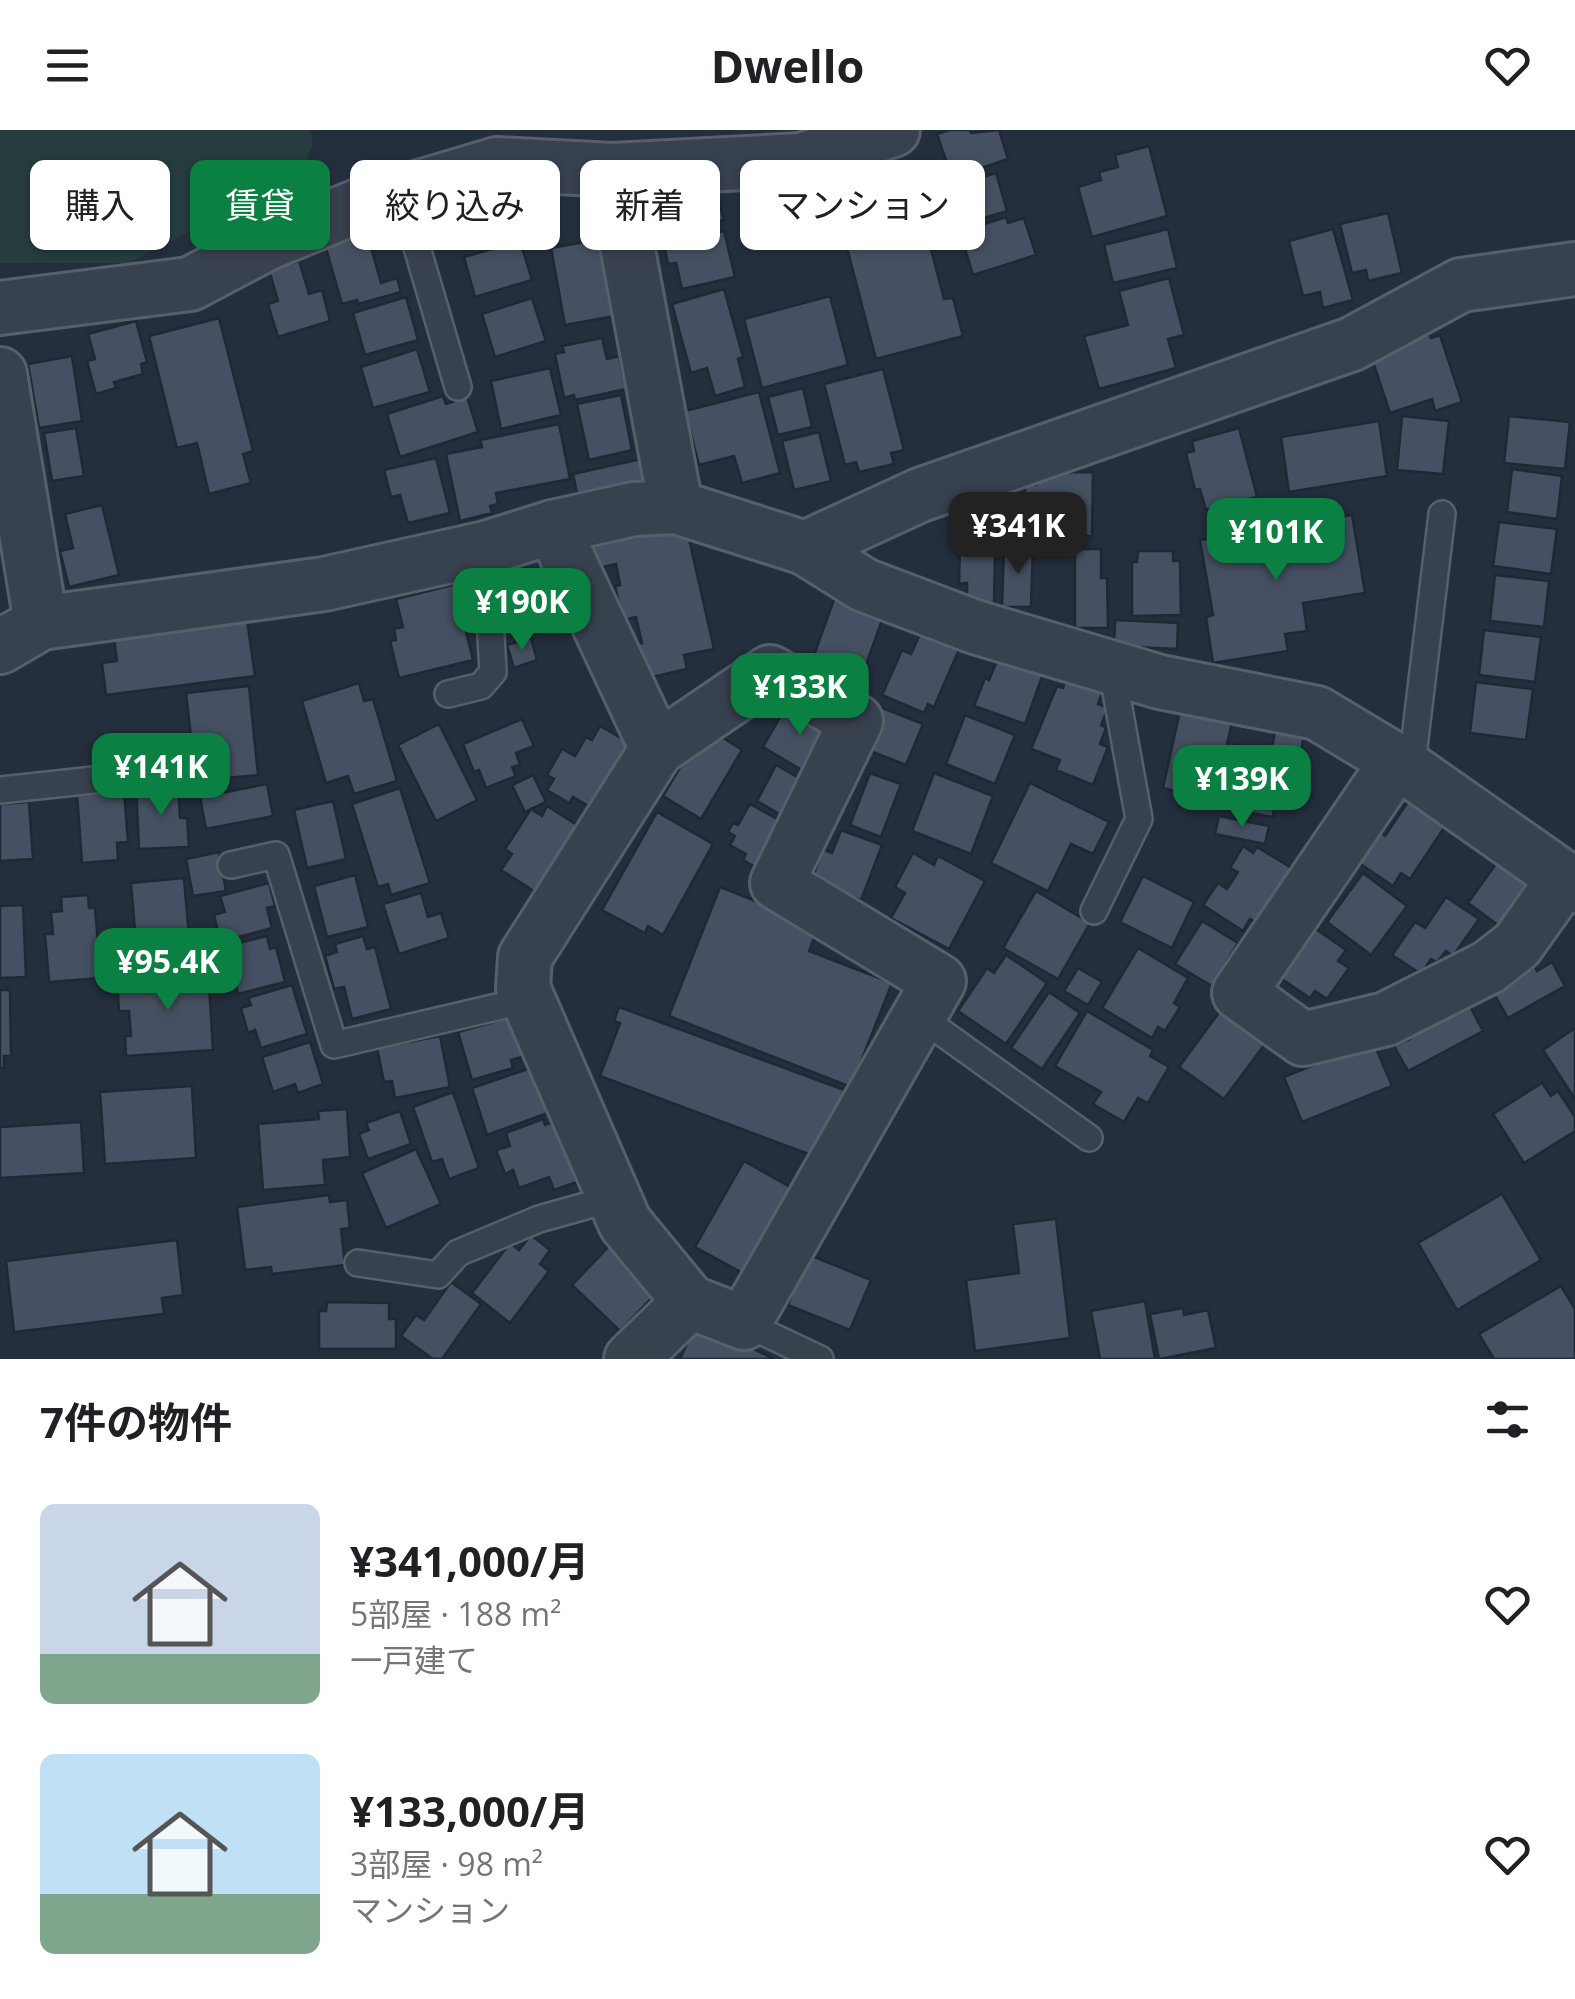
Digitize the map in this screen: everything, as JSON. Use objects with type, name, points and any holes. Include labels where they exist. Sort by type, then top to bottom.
[{"type":"street","points":[[720,164],[801,160],[893,130]]},
{"type":"street","points":[[484,149],[497,164],[580,168]]},
{"type":"street","points":[[0,308],[190,284],[268,243],[350,209]]},
{"type":"street","points":[[628,250],[676,507]]},
{"type":"street","points":[[806,548],[920,495],[1352,344],[1461,285],[1575,269]]},
{"type":"street","points":[[0,374],[20,635],[324,584],[486,548],[553,527],[634,509],[676,507],[806,548],[864,585],[975,627],[1112,670],[1317,713],[1404,766],[1570,882],[1517,945],[1489,966],[1386,1018],[1303,1039],[1239,993],[1404,766]]},
{"type":"street","points":[[553,527],[657,748]]},
{"type":"street","points":[[770,672],[856,720],[777,884],[939,981],[744,1324],[690,1302],[625,1224],[523,988],[525,956],[657,748],[770,672]]},
{"type":"street","points":[[631,1359],[690,1302]]},
{"type":"lane","points":[[418,250],[458,387]]},
{"type":"lane","points":[[1404,766],[1442,514]]},
{"type":"lane","points":[[448,694],[480,686],[493,672],[486,548]]},
{"type":"lane","points":[[1094,912],[1139,819],[1112,670]]},
{"type":"lane","points":[[0,790],[112,778]]},
{"type":"lane","points":[[230,865],[276,855],[334,1045],[527,1000]]},
{"type":"lane","points":[[919,1016],[1089,1138]]},
{"type":"lane","points":[[358,1263],[438,1275],[458,1254],[539,1219],[614,1198]]},
{"type":"lane","points":[[744,1324],[820,1359]]},
{"type":"green space","points":[[0,130],[310,130],[313,144],[306,160],[190,160],[190,232],[170,242],[170,160],[30,160],[30,250],[154,250],[128,263],[0,263]]},
{"type":"building","points":[[950,130],[999,130],[1008,159],[985,167],[985,160],[946,160],[937,134]]},
{"type":"building","points":[[1149,146],[1167,216],[1092,237],[1078,187],[1101,180],[1099,172],[1118,167],[1115,155]]},
{"type":"building","points":[[996,173],[1007,211],[985,218],[985,176]]},
{"type":"building","points":[[1388,213],[1402,273],[1368,281],[1366,270],[1352,273],[1340,224]]},
{"type":"building","points":[[1006,217],[1008,223],[1024,218],[1036,255],[973,275],[965,250],[985,250],[985,224]]},
{"type":"building","points":[[1168,229],[1177,268],[1113,283],[1104,245]]},
{"type":"building","points":[[1333,229],[1353,300],[1323,308],[1320,292],[1303,296],[1289,241]]},
{"type":"building","points":[[724,231],[735,277],[682,289],[676,263],[668,264],[665,250],[720,250],[720,232]]},
{"type":"building","points":[[350,234],[350,250],[372,250],[381,283],[397,278],[401,292],[358,304],[357,300],[342,304],[327,250],[330,250],[330,239]]},
{"type":"building","points":[[580,243],[580,250],[614,250],[626,314],[565,325],[551,250],[560,250],[560,246]]},
{"type":"building","points":[[488,250],[523,250],[532,280],[475,297],[464,257]]},
{"type":"building","points":[[848,250],[931,250],[944,299],[953,298],[963,336],[876,359]]},
{"type":"building","points":[[299,261],[309,294],[322,290],[330,321],[278,337],[268,304],[278,301],[269,270]]},
{"type":"building","points":[[1169,278],[1184,335],[1168,339],[1176,368],[1099,389],[1084,336],[1128,325],[1119,291]]},
{"type":"building","points":[[724,289],[743,357],[738,359],[745,387],[715,396],[707,368],[691,373],[672,304]]},
{"type":"building","points":[[830,296],[848,365],[762,388],[744,319]]},
{"type":"building","points":[[406,297],[418,340],[365,355],[353,313]]},
{"type":"building","points":[[532,298],[546,341],[495,357],[482,314]]},
{"type":"building","points":[[219,318],[253,451],[243,454],[251,483],[209,494],[197,443],[177,448],[149,336]]},
{"type":"building","points":[[136,321],[147,362],[141,364],[143,374],[114,382],[116,388],[96,394],[87,361],[95,359],[88,334]]},
{"type":"building","points":[[1428,331],[1431,338],[1440,335],[1462,402],[1435,411],[1432,399],[1390,413],[1369,350]]},
{"type":"building","points":[[602,338],[607,359],[619,356],[626,389],[575,400],[574,395],[564,398],[555,354],[564,352],[562,346]]},
{"type":"building","points":[[417,349],[430,392],[373,408],[361,367]]},
{"type":"building","points":[[72,356],[82,421],[39,428],[28,364]]},
{"type":"building","points":[[550,368],[561,415],[501,429],[491,381]]},
{"type":"building","points":[[883,369],[904,450],[891,453],[894,464],[859,472],[856,462],[845,465],[824,384]]},
{"type":"building","points":[[803,388],[812,427],[778,435],[768,397]]},
{"type":"building","points":[[759,392],[780,473],[742,483],[734,456],[699,465],[685,411]]},
{"type":"building","points":[[621,395],[632,450],[589,460],[577,404]]},
{"type":"building","points":[[443,396],[446,404],[467,397],[478,432],[400,457],[387,414]]},
{"type":"building","points":[[1402,416],[1449,421],[1443,474],[1397,470]]},
{"type":"building","points":[[1509,416],[1570,422],[1565,469],[1504,463]]},
{"type":"building","points":[[1379,421],[1387,476],[1289,492],[1281,437]]},
{"type":"building","points":[[559,424],[570,479],[496,493],[498,504],[490,506],[492,513],[460,521],[446,454],[482,447],[480,440]]},
{"type":"building","points":[[76,428],[84,476],[52,481],[44,433]]},
{"type":"building","points":[[1239,428],[1257,497],[1206,510],[1200,489],[1195,490],[1186,453],[1194,451],[1192,441]]},
{"type":"building","points":[[819,432],[831,481],[794,490],[782,441]]},
{"type":"building","points":[[436,458],[450,513],[408,523],[400,495],[391,497],[384,470]]},
{"type":"building","points":[[641,459],[647,489],[579,503],[573,474]]},
{"type":"building","points":[[1512,469],[1562,476],[1557,519],[1507,512]]},
{"type":"building","points":[[1093,472],[1092,536],[1033,537],[1034,518],[1025,518],[1025,484],[1036,485],[1036,473]]},
{"type":"building","points":[[961,502],[996,503],[994,603],[967,602],[967,583],[959,584]]},
{"type":"building","points":[[102,505],[119,575],[69,587],[60,551],[73,548],[65,514]]},
{"type":"building","points":[[1352,515],[1365,593],[1303,603],[1307,631],[1285,634],[1288,651],[1213,663],[1206,617],[1213,615],[1200,540]]},
{"type":"building","points":[[685,521],[714,649],[684,655],[687,669],[643,679],[635,645],[642,643],[636,617],[623,620],[615,586],[620,585],[616,564],[594,569],[586,532]]},
{"type":"building","points":[[1499,522],[1557,529],[1551,574],[1493,566]]},
{"type":"building","points":[[1004,546],[1033,546],[1031,607],[1002,607]]},
{"type":"building","points":[[1075,549],[1101,549],[1101,578],[1107,578],[1108,628],[1075,628]]},
{"type":"building","points":[[1138,551],[1173,551],[1173,561],[1180,561],[1181,615],[1132,616],[1132,562],[1137,562]]},
{"type":"building","points":[[1495,575],[1549,581],[1544,627],[1490,621]]},
{"type":"building","points":[[469,581],[476,614],[470,616],[472,625],[465,627],[473,660],[399,678],[390,641],[396,640],[394,629],[403,627],[396,599]]},
{"type":"building","points":[[837,591],[886,609],[862,676],[813,658]]},
{"type":"building","points":[[246,613],[255,676],[106,695],[102,663],[117,661],[113,630]]},
{"type":"building","points":[[1115,620],[1178,623],[1177,649],[1114,646]]},
{"type":"building","points":[[926,621],[964,638],[934,707],[928,704],[924,713],[882,695],[902,650],[911,654]]},
{"type":"building","points":[[1484,630],[1541,637],[1535,682],[1479,675]]},
{"type":"building","points":[[531,638],[537,660],[514,668],[507,645]]},
{"type":"building","points":[[998,658],[1048,660],[1025,724],[974,706]]},
{"type":"building","points":[[1066,679],[1102,693],[1098,704],[1108,708],[1101,725],[1106,728],[1100,744],[1108,747],[1093,785],[1056,770],[1060,760],[1031,749],[1057,686],[1063,688]]},
{"type":"building","points":[[1476,682],[1533,689],[1526,740],[1470,733]]},
{"type":"building","points":[[359,683],[364,701],[373,699],[397,781],[354,794],[348,776],[326,783],[302,701]]},
{"type":"building","points":[[249,686],[258,775],[196,781],[186,693]]},
{"type":"building","points":[[790,700],[837,728],[810,775],[763,747]]},
{"type":"building","points":[[880,707],[923,724],[906,765],[863,748]]},
{"type":"building","points":[[1180,711],[1232,722],[1214,800],[1163,788]]},
{"type":"building","points":[[965,715],[1015,735],[995,784],[946,764]]},
{"type":"building","points":[[1278,717],[1306,722],[1298,770],[1287,768],[1282,796],[1242,789],[1243,781],[1228,779],[1234,745],[1271,751]]},
{"type":"building","points":[[522,719],[534,746],[516,753],[520,765],[512,767],[516,776],[486,788],[479,770],[474,772],[463,744]]},
{"type":"building","points":[[439,724],[477,800],[436,821],[398,745]]},
{"type":"building","points":[[600,726],[635,746],[597,811],[573,797],[569,803],[547,790],[554,779],[547,775],[562,749],[575,756],[586,737],[592,740]]},
{"type":"building","points":[[701,732],[717,734],[742,750],[701,819],[663,796]]},
{"type":"building","points":[[776,765],[815,787],[795,823],[757,801]]},
{"type":"building","points":[[870,773],[901,784],[881,837],[850,825]]},
{"type":"building","points":[[934,773],[993,796],[971,854],[912,831]]},
{"type":"building","points":[[533,775],[546,802],[525,812],[512,785]]},
{"type":"building","points":[[1030,783],[1109,822],[1093,854],[1071,844],[1048,891],[991,863]]},
{"type":"building","points":[[178,784],[180,818],[187,818],[189,847],[139,849],[136,786]]},
{"type":"building","points":[[267,784],[273,816],[206,829],[200,797]]},
{"type":"building","points":[[400,788],[430,883],[391,895],[388,884],[378,887],[352,804]]},
{"type":"building","points":[[124,790],[128,842],[117,843],[118,860],[82,863],[77,794]]},
{"type":"building","points":[[1224,791],[1275,800],[1273,817],[1221,808]]},
{"type":"building","points":[[1409,800],[1450,819],[1410,879],[1401,873],[1393,886],[1353,859],[1375,828],[1385,836]]},
{"type":"building","points":[[333,801],[346,859],[307,868],[294,810]]},
{"type":"building","points":[[29,802],[33,859],[0,861],[0,804]]},
{"type":"building","points":[[750,804],[795,829],[769,875],[743,860],[746,854],[730,845],[735,836],[728,832],[733,823],[738,825]]},
{"type":"building","points":[[547,806],[580,827],[537,893],[501,870],[512,854],[505,849],[531,809],[542,816]]},
{"type":"building","points":[[657,812],[713,844],[663,935],[648,926],[645,933],[602,910]]},
{"type":"building","points":[[1219,816],[1269,826],[1265,844],[1215,834]]},
{"type":"building","points":[[841,830],[882,845],[861,900],[811,882],[823,849],[832,853]]},
{"type":"building","points":[[1243,846],[1253,853],[1257,847],[1295,870],[1260,925],[1250,919],[1243,931],[1203,905],[1218,883],[1227,889],[1238,872],[1230,868]]},
{"type":"building","points":[[1508,847],[1546,875],[1532,894],[1525,889],[1498,925],[1468,903]]},
{"type":"building","points":[[219,852],[226,891],[193,896],[186,859]]},
{"type":"building","points":[[913,853],[934,865],[938,856],[985,881],[949,949],[891,918],[905,893],[895,887]]},
{"type":"building","points":[[1363,873],[1407,906],[1371,955],[1327,922]]},
{"type":"building","points":[[355,875],[368,927],[327,937],[314,886]]},
{"type":"building","points":[[1143,876],[1194,902],[1172,948],[1120,922]]},
{"type":"building","points":[[184,878],[190,949],[137,954],[131,883]]},
{"type":"building","points":[[269,883],[275,906],[267,908],[272,928],[231,939],[229,933],[219,935],[214,915],[225,912],[220,896]]},
{"type":"building","points":[[720,887],[819,926],[809,951],[892,983],[851,1087],[669,1016]]},
{"type":"building","points":[[1036,891],[1090,923],[1058,979],[1003,948]]},
{"type":"building","points":[[421,893],[428,917],[441,913],[449,938],[399,954],[383,904]]},
{"type":"building","points":[[88,895],[89,908],[95,908],[101,978],[49,982],[45,934],[53,934],[51,912],[62,911],[61,897]]},
{"type":"building","points":[[1446,897],[1479,919],[1453,956],[1446,951],[1437,962],[1431,959],[1421,974],[1392,955],[1415,922],[1425,928]]},
{"type":"building","points":[[23,905],[26,977],[0,978],[0,906]]},
{"type":"building","points":[[1202,921],[1238,943],[1212,986],[1175,964]]},
{"type":"building","points":[[1313,927],[1346,950],[1338,961],[1349,968],[1327,999],[1315,991],[1310,998],[1279,977]]},
{"type":"building","points":[[267,936],[270,949],[276,947],[285,982],[238,994],[227,946]]},
{"type":"building","points":[[363,936],[367,949],[375,947],[391,1009],[352,1019],[344,987],[334,989],[325,956],[337,952],[335,944]]},
{"type":"building","points":[[1138,948],[1188,978],[1174,1003],[1180,1007],[1165,1031],[1158,1027],[1152,1038],[1102,1008]]},
{"type":"building","points":[[1006,955],[1047,983],[1006,1044],[958,1011],[987,968],[994,973]]},
{"type":"building","points":[[1532,961],[1537,971],[1552,962],[1565,986],[1508,1018],[1489,985]]},
{"type":"building","points":[[1078,968],[1102,982],[1088,1005],[1064,991]]},
{"type":"building","points":[[208,969],[213,1050],[126,1056],[125,1036],[131,1036],[129,1011],[119,1011],[117,981],[158,978],[158,972]]},
{"type":"building","points":[[292,985],[307,1034],[261,1048],[255,1030],[248,1033],[241,1008],[251,1005],[248,998]]},
{"type":"building","points":[[0,990],[10,990],[11,1056],[4,1056],[4,1068],[0,1068]]},
{"type":"building","points":[[1049,992],[1080,1013],[1042,1069],[1011,1048]]},
{"type":"building","points":[[1466,999],[1483,1031],[1408,1071],[1394,1046],[1410,1039],[1405,1030]]},
{"type":"building","points":[[1226,1003],[1271,1036],[1224,1099],[1179,1067]]},
{"type":"building","points":[[619,1007],[855,1094],[822,1159],[600,1076],[620,1023],[614,1021]]},
{"type":"building","points":[[1087,1011],[1153,1050],[1150,1056],[1169,1067],[1148,1103],[1138,1098],[1124,1122],[1093,1104],[1101,1092],[1055,1066]]},
{"type":"building","points":[[515,1016],[526,1056],[511,1060],[513,1068],[472,1080],[458,1032]]},
{"type":"building","points":[[1575,1028],[1575,1099],[1543,1050]]},
{"type":"building","points":[[440,1036],[450,1087],[395,1098],[392,1081],[384,1082],[377,1048]]},
{"type":"building","points":[[1373,1041],[1392,1086],[1302,1122],[1284,1077]]},
{"type":"building","points":[[310,1042],[323,1084],[298,1093],[295,1084],[273,1092],[262,1057]]},
{"type":"building","points":[[531,1068],[556,1110],[487,1135],[472,1088]]},
{"type":"building","points":[[1542,1083],[1551,1096],[1558,1091],[1575,1117],[1575,1131],[1524,1163],[1493,1114]]},
{"type":"building","points":[[192,1086],[196,1158],[105,1164],[100,1092]]},
{"type":"building","points":[[453,1092],[479,1168],[449,1179],[442,1159],[432,1162],[413,1107]]},
{"type":"building","points":[[347,1109],[350,1157],[323,1160],[325,1185],[263,1190],[258,1124],[319,1119],[318,1111]]},
{"type":"building","points":[[400,1111],[411,1144],[368,1159],[359,1134],[369,1130],[366,1123]]},
{"type":"building","points":[[564,1118],[579,1161],[571,1164],[577,1182],[554,1190],[549,1177],[519,1188],[513,1170],[505,1174],[496,1150],[510,1146],[506,1133],[543,1119],[545,1125]]},
{"type":"building","points":[[81,1122],[84,1173],[0,1178],[0,1127]]},
{"type":"building","points":[[416,1149],[441,1204],[386,1228],[362,1173]]},
{"type":"building","points":[[744,1161],[797,1191],[748,1276],[695,1247]]},
{"type":"building","points":[[1502,1194],[1541,1260],[1457,1310],[1418,1243]]},
{"type":"building","points":[[329,1195],[330,1202],[347,1200],[350,1228],[341,1229],[345,1265],[272,1274],[271,1267],[245,1270],[237,1207]]},
{"type":"building","points":[[1056,1219],[1070,1338],[975,1351],[966,1280],[1019,1273],[1013,1224]]},
{"type":"building","points":[[531,1235],[550,1250],[540,1264],[549,1271],[510,1323],[472,1293],[510,1243],[519,1250]]},
{"type":"building","points":[[177,1240],[183,1295],[162,1298],[164,1314],[14,1332],[6,1261]]},
{"type":"building","points":[[614,1241],[666,1283],[620,1331],[572,1285]]},
{"type":"building","points":[[807,1254],[871,1280],[850,1330],[788,1305]]},
{"type":"building","points":[[451,1282],[481,1304],[442,1359],[433,1359],[401,1336],[416,1315],[424,1320]]},
{"type":"building","points":[[1561,1286],[1575,1309],[1575,1359],[1494,1359],[1479,1334]]},
{"type":"building","points":[[1145,1301],[1155,1359],[1100,1359],[1091,1311]]},
{"type":"building","points":[[327,1302],[389,1303],[389,1319],[396,1319],[396,1349],[319,1349],[319,1311],[326,1311]]},
{"type":"building","points":[[1183,1308],[1184,1315],[1208,1310],[1216,1348],[1159,1359],[1150,1314]]},
{"type":"building","points":[[697,1322],[774,1359],[680,1359]]}]
